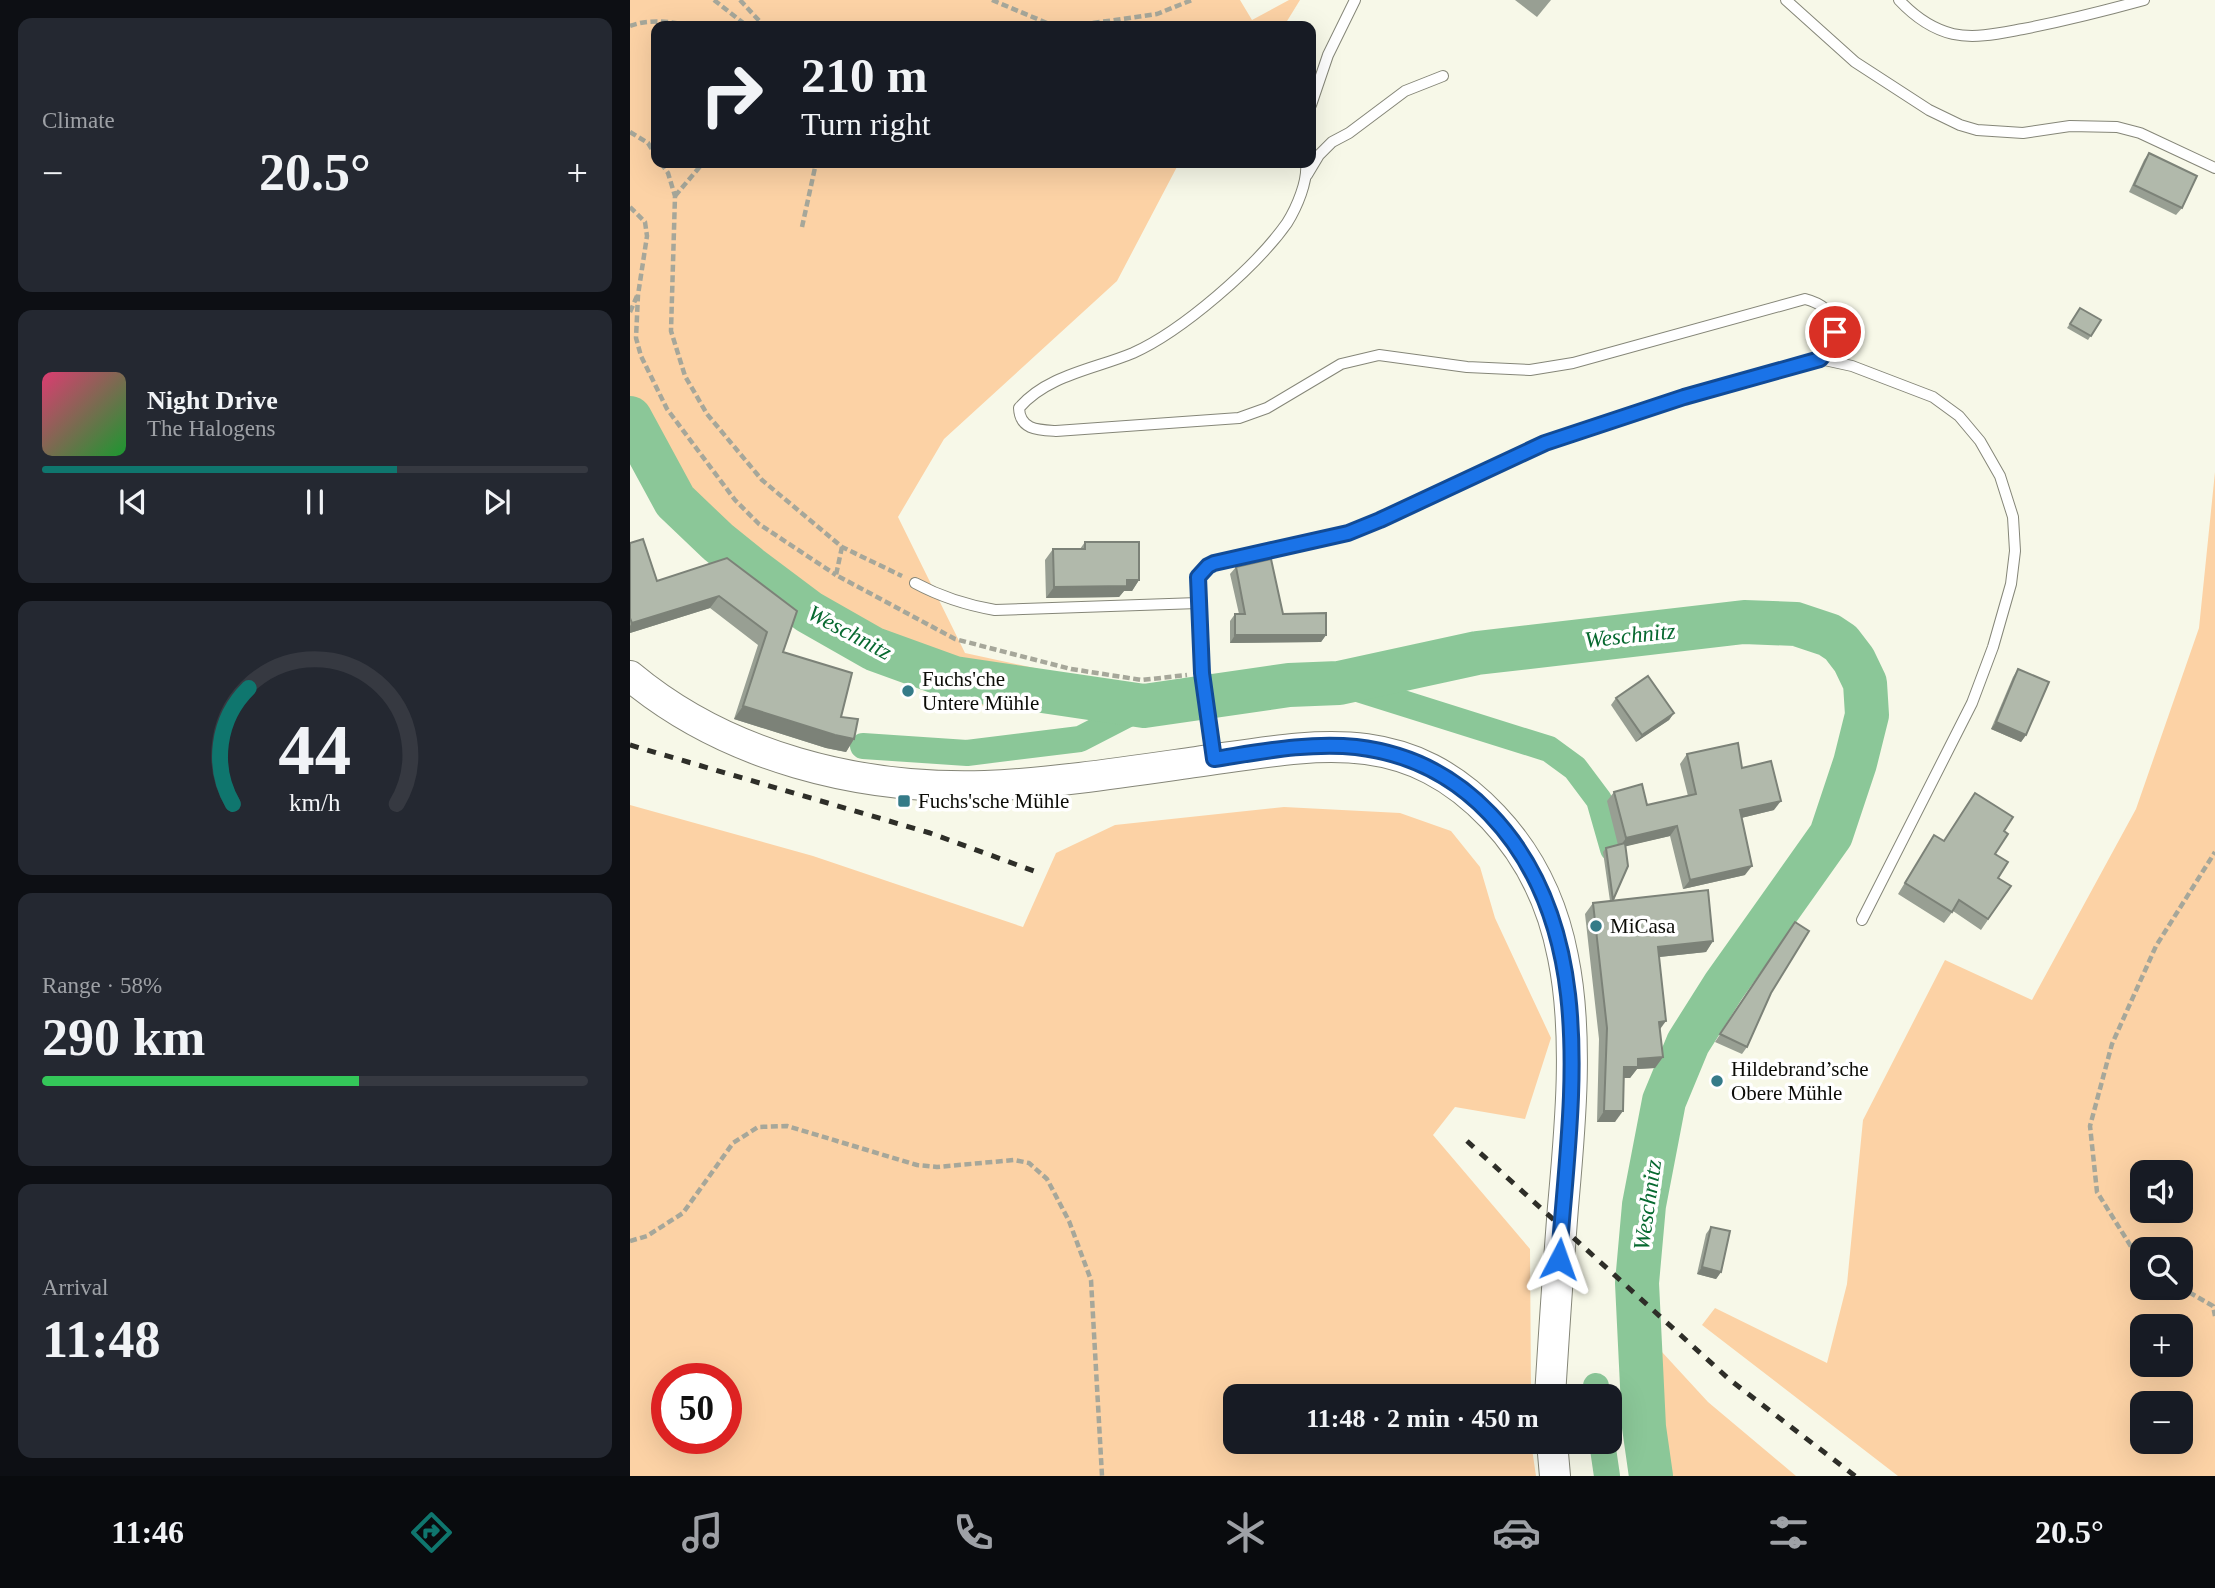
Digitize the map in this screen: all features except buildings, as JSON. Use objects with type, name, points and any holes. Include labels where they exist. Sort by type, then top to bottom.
[{"type":"main road","points":[[630,676],[656,698],[729,738],[780,758],[825,771],[869,778],[985,786],[1102,775],[1290,747],[1354,747],[1392,754],[1426,765],[1474,797],[1510,835],[1533,870],[1546,898],[1564,958],[1572,1056],[1569,1140],[1551,1384]]},
{"type":"main road","points":[[1553,1454],[1555,1476]]},
{"type":"lane","points":[[1316,90],[1328,55],[1355,0]]},
{"type":"lane","points":[[1786,0],[1855,62],[1929,110],[1960,125],[1977,130],[2023,133],[2070,126],[2117,127],[2140,133],[2215,168]]},
{"type":"lane","points":[[1899,0],[1931,26],[1953,34],[1970,36],[2071,20],[2144,0]]},
{"type":"lane","points":[[1316,160],[1332,142],[1349,133],[1405,91],[1443,76]]},
{"type":"lane","points":[[1306,168],[1307,176]]},
{"type":"lane","points":[[1312,168],[1288,221],[1256,259],[1215,297],[1169,332],[1134,352],[1048,384],[1030,395],[1019,408],[1019,418],[1026,426],[1056,431],[1239,418],[1267,408],[1341,364],[1379,355],[1467,367],[1530,370],[1573,363],[1805,299],[1826,310],[1833,322],[1835,332],[1830,347],[1820,359]]},
{"type":"lane","points":[[1214,759],[1202,673],[1198,603],[1198,577],[1208,566],[1348,533],[1545,443],[1684,397],[1820,359],[1852,366],[1933,397],[1959,416],[1980,441],[2000,476],[2013,517],[2015,551],[2011,584],[1993,647],[1972,703],[1862,920]]},
{"type":"lane","points":[[915,583],[941,597],[995,610],[1198,603]]},
{"type":"path","points":[[714,0],[741,21]]},
{"type":"path","points":[[740,0],[759,21]]},
{"type":"path","points":[[992,0],[1042,21]]},
{"type":"path","points":[[1107,21],[1157,14],[1192,0]]},
{"type":"path","points":[[630,26],[651,22]]},
{"type":"path","points":[[630,132],[651,148]]},
{"type":"path","points":[[664,168],[675,196],[671,331],[685,376],[707,414],[762,480],[842,547],[915,583]]},
{"type":"path","points":[[675,196],[699,168]]},
{"type":"path","points":[[802,227],[815,168]]},
{"type":"path","points":[[630,207],[645,222],[648,236],[638,296],[636,338],[641,356],[667,410],[735,500],[759,524],[835,575],[956,639],[1071,668],[1142,680],[1202,673]]},
{"type":"path","points":[[630,312],[638,296]]},
{"type":"path","points":[[835,575],[842,547]]},
{"type":"path","points":[[2130,1245],[2097,1192],[2090,1126],[2112,1044],[2156,947],[2215,852]]},
{"type":"path","points":[[630,1241],[647,1236],[683,1213],[733,1143],[758,1127],[787,1126],[917,1165],[937,1167],[1014,1160],[1029,1163],[1047,1179],[1069,1220],[1091,1280],[1102,1476]]},
{"type":"path","points":[[2193,1294],[2214,1305],[2215,1316]]},
{"type":"shaded area","points":[[630,0],[1240,0],[1252,20],[1289,0],[1300,0],[1287,21],[651,21],[651,168],[1176,168],[1117,281],[944,439],[898,517],[965,653],[1136,690],[1046,713],[951,702],[785,614],[678,510],[630,409]]},
{"type":"shaded area","points":[[2215,472],[2215,1476],[1898,1476],[1702,1325],[1715,1308],[1827,1363],[1847,1284],[1863,1120],[1945,960],[2032,1000],[2136,809],[2199,628]]},
{"type":"shaded area","points":[[630,805],[813,856],[1023,927],[1056,853],[1115,825],[1284,807],[1400,813],[1451,831],[1480,867],[1495,918],[1551,1038],[1525,1119],[1455,1107],[1433,1135],[1530,1249],[1531,1384],[1223,1384],[1223,1454],[1533,1454],[1536,1476],[630,1476]]},
{"type":"shaded area","points":[[1650,1339],[1708,1402],[1796,1476],[1665,1476],[1652,1386]]},
{"type":"waterway","name":"Weschnitz","points":[[630,418],[675,501],[749,567],[809,612],[874,649],[954,678],[1144,706],[1289,685],[1339,683],[1477,653],[1744,622],[1796,624],[1829,635],[1841,643],[1854,660],[1865,683],[1867,715],[1855,763],[1831,835],[1724,986],[1688,1043],[1664,1101],[1644,1205],[1637,1283],[1644,1427],[1651,1476]]},
{"type":"waterway","points":[[1339,683],[1549,749],[1575,768],[1599,800],[1613,849]]},
{"type":"waterway","points":[[863,746],[967,753],[1080,739],[1144,706]]},
{"type":"waterway","points":[[1604,1454],[1607,1476]]},
{"type":"railway","points":[[630,745],[930,833],[1042,874]]},
{"type":"railway","points":[[1467,1141],[1730,1380],[1855,1476]]},
{"type":"place","name":"Fuchs'che Untere Mühle","points":[[908,691]]},
{"type":"place","name":"Fuchs'sche Mühle","points":[[904,801]]},
{"type":"place","name":"MiCasa","points":[[1596,926]]},
{"type":"place","name":"Hildebrand’sche Obere Mühle","points":[[1717,1081]]},
{"type":"route","points":[[1559,1259],[1569,1140],[1572,1056],[1564,958],[1546,898],[1533,870],[1510,835],[1474,797],[1426,765],[1392,754],[1354,747],[1290,747],[1214,759],[1202,673],[1198,577],[1214,563],[1359,529],[1545,443],[1684,397],[1820,359],[1830,347],[1835,332]]}]
